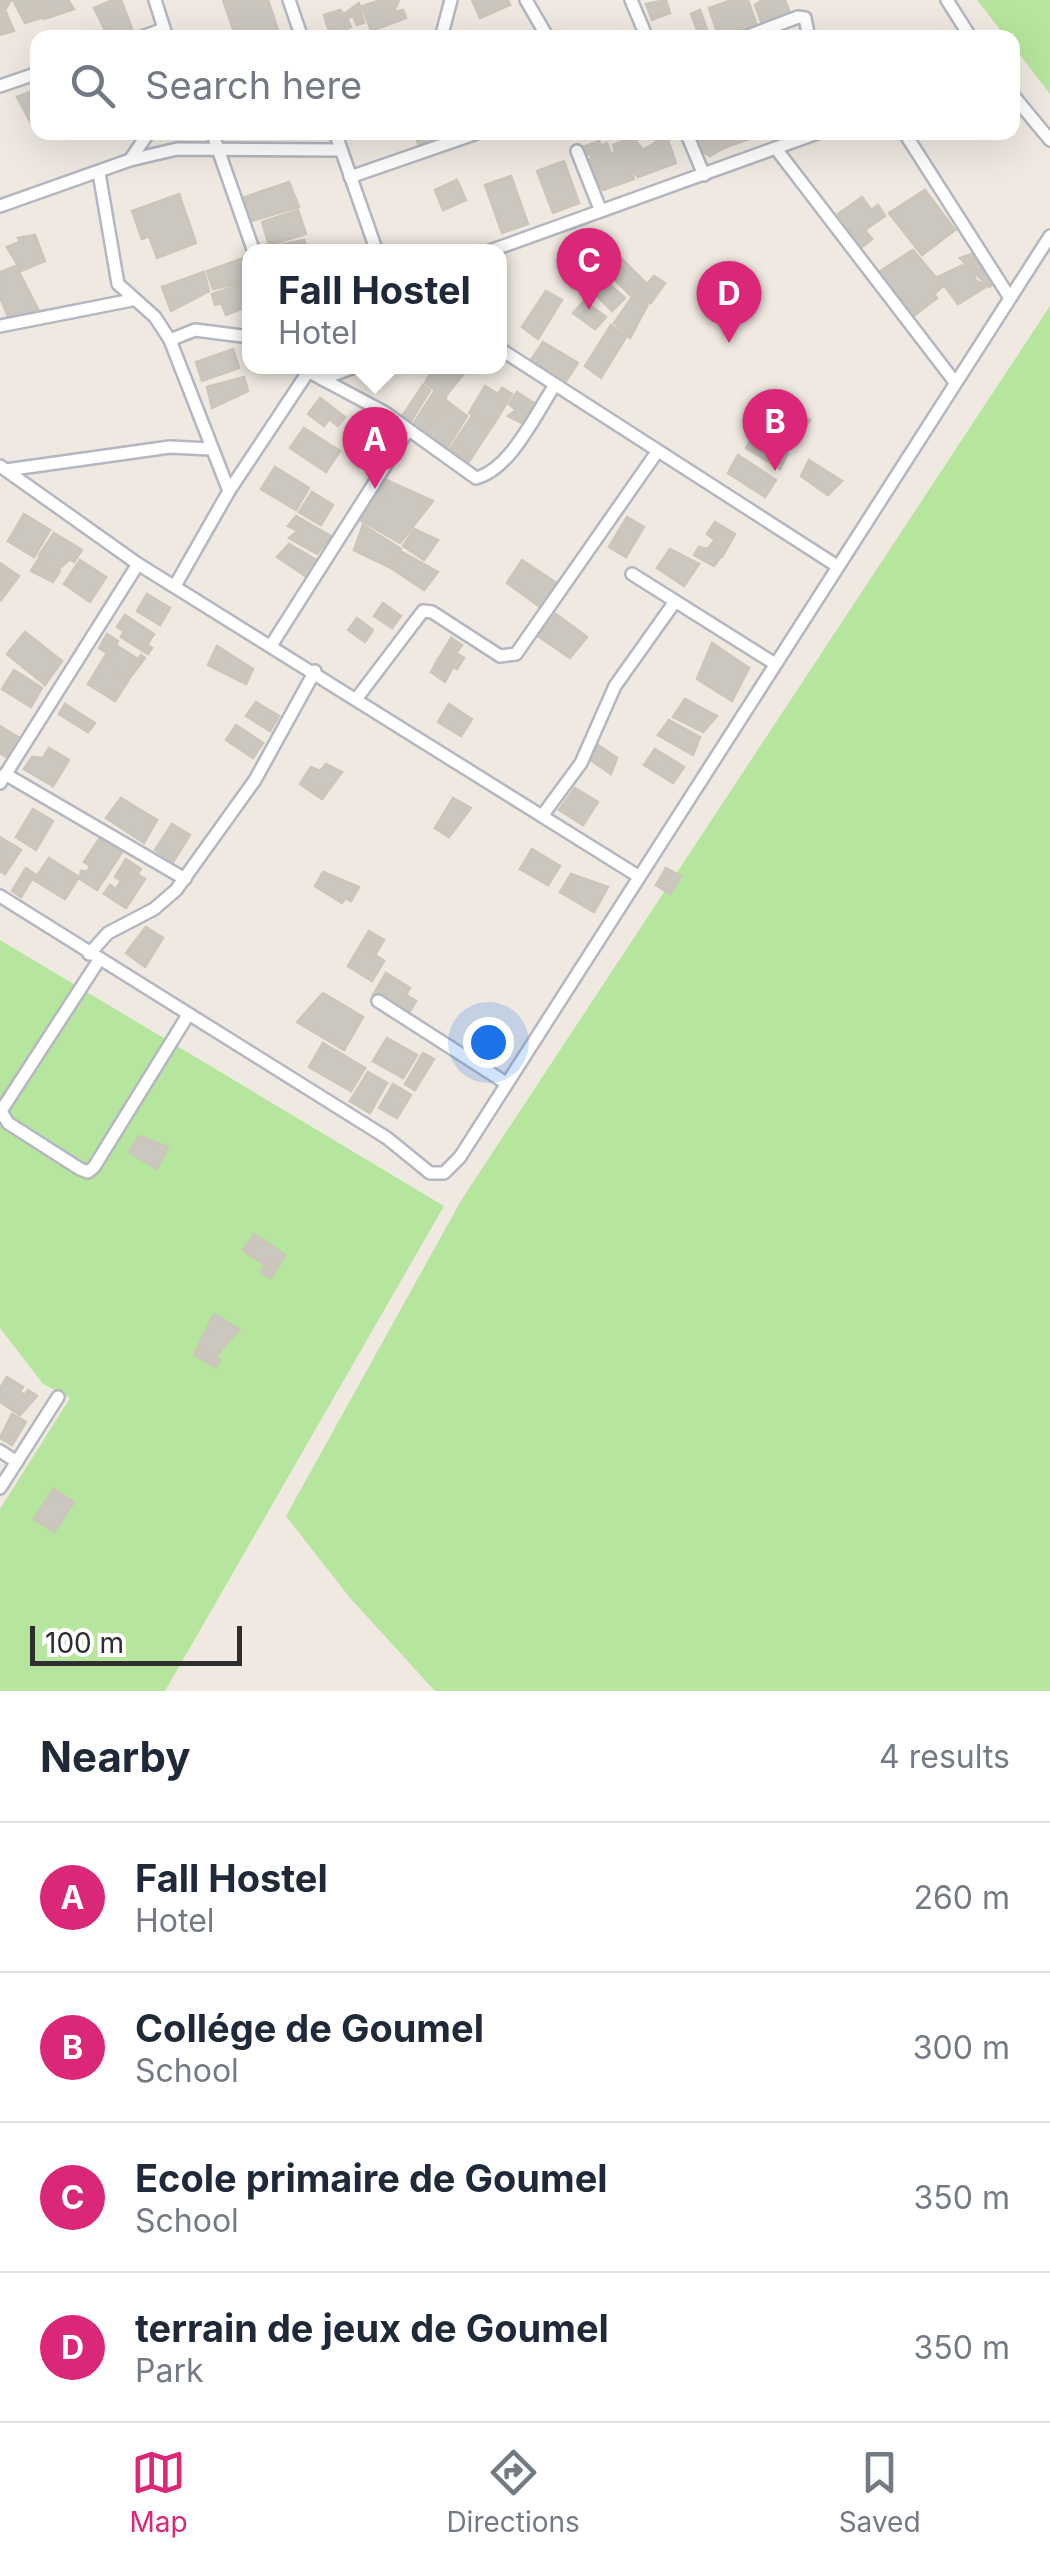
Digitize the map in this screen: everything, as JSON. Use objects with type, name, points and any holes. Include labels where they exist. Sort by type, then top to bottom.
[{"type":"street","points":[[155,0],[164,30]]},
{"type":"street","points":[[289,0],[299,30]]},
{"type":"street","points":[[442,30],[451,0]]},
{"type":"street","points":[[526,0],[543,30]]},
{"type":"street","points":[[631,0],[644,30]]},
{"type":"street","points":[[947,0],[966,30]]},
{"type":"street","points":[[765,30],[805,18],[807,30]]},
{"type":"street","points":[[0,86],[30,76]]},
{"type":"street","points":[[1020,104],[1050,140]]},
{"type":"street","points":[[130,160],[144,140]]},
{"type":"street","points":[[215,140],[251,244]]},
{"type":"street","points":[[337,140],[374,244]]},
{"type":"street","points":[[350,176],[452,140]]},
{"type":"street","points":[[689,140],[704,176]]},
{"type":"street","points":[[507,244],[802,140]]},
{"type":"street","points":[[909,140],[1010,298]]},
{"type":"street","points":[[0,206],[130,160],[177,150],[340,150]]},
{"type":"street","points":[[777,150],[954,381]]},
{"type":"street","points":[[577,151],[600,209]]},
{"type":"street","points":[[99,173],[118,284],[155,317],[170,340],[229,490]]},
{"type":"street","points":[[0,896],[387,1138],[438,1175],[460,1157],[1050,236]]},
{"type":"street","points":[[0,326],[132,300]]},
{"type":"street","points":[[170,340],[196,330],[242,335]]},
{"type":"street","points":[[507,354],[837,566]]},
{"type":"street","points":[[299,374],[302,384]]},
{"type":"street","points":[[176,584],[229,490],[308,374]]},
{"type":"street","points":[[316,374],[408,430],[476,478],[483,477],[520,439],[555,385]]},
{"type":"street","points":[[322,379],[335,374]]},
{"type":"street","points":[[272,644],[408,430]]},
{"type":"street","points":[[3,468],[170,447],[210,449]]},
{"type":"street","points":[[357,698],[423,611],[441,617],[500,656],[516,654],[657,452]]},
{"type":"street","points":[[3,468],[138,564],[176,584],[638,876]]},
{"type":"street","points":[[138,564],[3,778],[185,879]]},
{"type":"street","points":[[632,574],[775,664]]},
{"type":"street","points":[[542,816],[581,763],[615,686],[674,603]]},
{"type":"street","points":[[188,1015],[88,1172],[8,1123],[0,1111],[108,933],[154,909],[185,879],[255,780],[315,671]]},
{"type":"street","points":[[378,1001],[506,1084]]},
{"type":"street","points":[[0,1488],[58,1397]]},
{"type":"street","points":[[0,1451],[16,1462]]},
{"type":"green space","points":[[977,0],[1050,0],[1050,94],[1020,55],[1020,30],[1001,30]]},
{"type":"green space","points":[[1050,306],[1050,1691],[435,1691],[350,1598],[286,1516],[462,1199]]},
{"type":"green space","points":[[0,940],[444,1206],[165,1691],[0,1691],[0,1509],[70,1398],[43,1384],[0,1328]]},
{"type":"building","points":[[0,0],[11,0],[5,10],[14,31],[0,35]]},
{"type":"building","points":[[13,0],[34,0],[41,18],[25,23]]},
{"type":"building","points":[[36,0],[68,0],[74,9],[44,19]]},
{"type":"building","points":[[121,0],[132,30],[105,30],[94,8]]},
{"type":"building","points":[[223,0],[268,0],[278,30],[233,30]]},
{"type":"building","points":[[399,0],[394,12],[403,10],[406,18],[371,30],[362,6]]},
{"type":"building","points":[[472,0],[508,0],[510,5],[480,18]]},
{"type":"building","points":[[666,0],[670,13],[652,20],[646,4]]},
{"type":"building","points":[[732,0],[748,0],[757,26],[716,30],[709,8]]},
{"type":"building","points":[[762,0],[785,0],[791,16],[763,27],[755,5]]},
{"type":"building","points":[[359,3],[364,23],[357,25],[353,16],[347,18],[351,27],[329,30],[324,15],[340,10],[344,14]]},
{"type":"building","points":[[700,10],[707,30],[697,30],[691,14]]},
{"type":"building","points":[[30,92],[30,121],[17,97]]},
{"type":"building","points":[[417,140],[438,140],[419,146]]},
{"type":"building","points":[[626,140],[635,140],[643,150],[668,140],[676,163],[638,177],[630,168],[634,179],[603,190],[585,161],[592,158],[590,154],[583,156],[580,148],[599,141],[601,146],[607,143],[611,154],[615,152],[613,145]]},
{"type":"building","points":[[695,140],[722,140],[724,148],[710,156],[698,149]]},
{"type":"building","points":[[722,140],[746,140],[724,148]]},
{"type":"building","points":[[564,161],[579,203],[553,213],[537,171]]},
{"type":"building","points":[[511,176],[528,224],[502,233],[485,185]]},
{"type":"building","points":[[457,180],[466,200],[443,210],[435,190]]},
{"type":"building","points":[[289,182],[299,207],[248,222],[239,199]]},
{"type":"building","points":[[925,190],[955,230],[922,255],[889,213]]},
{"type":"building","points":[[179,194],[196,243],[157,258],[149,236],[142,239],[132,211]]},
{"type":"building","points":[[862,197],[871,210],[878,205],[885,216],[865,230],[872,239],[862,247],[838,214]]},
{"type":"building","points":[[298,210],[306,234],[269,244],[262,222]]},
{"type":"building","points":[[35,235],[45,261],[21,271],[7,247],[20,242],[18,238]]},
{"type":"building","points":[[601,238],[646,283],[632,297],[587,252]]},
{"type":"building","points":[[913,250],[943,286],[934,294],[937,298],[911,318],[877,273]]},
{"type":"building","points":[[972,254],[996,283],[989,287],[960,258]]},
{"type":"building","points":[[242,259],[242,283],[213,289],[207,271]]},
{"type":"building","points":[[963,265],[975,274],[975,280],[987,286],[958,304],[938,277]]},
{"type":"building","points":[[16,266],[40,313],[11,324],[0,297],[0,272]]},
{"type":"building","points":[[593,270],[625,298],[612,311],[581,280]]},
{"type":"building","points":[[204,272],[209,291],[171,311],[162,287]]},
{"type":"building","points":[[654,276],[665,283],[651,303],[636,296]]},
{"type":"building","points":[[242,284],[242,308],[226,315],[221,303],[215,305],[212,294]]},
{"type":"building","points":[[546,291],[562,300],[538,339],[522,327]]},
{"type":"building","points":[[632,297],[648,304],[630,338],[614,323]]},
{"type":"building","points":[[584,301],[606,317],[595,329],[573,313]]},
{"type":"building","points":[[611,325],[626,337],[601,378],[585,366]]},
{"type":"building","points":[[543,342],[578,363],[564,384],[531,360]]},
{"type":"building","points":[[233,349],[239,368],[202,381],[196,362]]},
{"type":"building","points":[[430,374],[464,374],[445,397],[425,383]]},
{"type":"building","points":[[244,377],[248,391],[212,408],[207,387]]},
{"type":"building","points":[[423,385],[430,390],[410,423],[401,418]]},
{"type":"building","points":[[485,386],[498,394],[502,388],[512,394],[492,427],[469,413]]},
{"type":"building","points":[[435,390],[446,398],[424,434],[412,426]]},
{"type":"building","points":[[517,392],[538,406],[524,424],[508,416],[516,410],[509,404]]},
{"type":"building","points":[[320,398],[345,417],[338,426],[329,419],[324,426],[308,414]]},
{"type":"building","points":[[776,400],[810,420],[801,435],[766,414]]},
{"type":"building","points":[[447,401],[467,416],[447,448],[424,434]]},
{"type":"building","points":[[472,416],[491,428],[468,463],[450,449]]},
{"type":"building","points":[[304,428],[340,451],[326,472],[290,448]]},
{"type":"building","points":[[755,434],[788,453],[780,469],[746,448]]},
{"type":"building","points":[[738,455],[776,480],[765,497],[728,473]]},
{"type":"building","points":[[809,460],[842,481],[828,495],[801,476]]},
{"type":"building","points":[[275,467],[309,488],[296,510],[261,489]]},
{"type":"building","points":[[384,479],[433,501],[400,543],[360,520]]},
{"type":"building","points":[[312,492],[333,505],[321,525],[299,512]]},
{"type":"building","points":[[24,514],[50,530],[34,557],[8,541]]},
{"type":"building","points":[[296,516],[331,536],[317,554],[289,538],[298,531],[288,526]]},
{"type":"building","points":[[627,517],[644,527],[626,557],[609,547]]},
{"type":"building","points":[[715,522],[735,534],[722,557],[715,558],[719,559],[714,566],[694,555],[699,547],[707,549],[715,540],[707,534]]},
{"type":"building","points":[[363,525],[401,549],[391,568],[354,550]]},
{"type":"building","points":[[414,529],[438,540],[424,560],[403,546]]},
{"type":"building","points":[[54,533],[82,550],[74,562],[70,559],[60,568],[39,555]]},
{"type":"building","points":[[289,544],[318,561],[307,577],[277,557]]},
{"type":"building","points":[[670,549],[699,564],[684,586],[657,568]]},
{"type":"building","points":[[402,552],[438,572],[424,590],[391,568]]},
{"type":"building","points":[[39,558],[60,571],[53,582],[31,571]]},
{"type":"building","points":[[80,560],[106,577],[90,602],[64,584]]},
{"type":"building","points":[[522,560],[558,584],[540,607],[507,583]]},
{"type":"building","points":[[0,563],[19,576],[1,600],[0,599]]},
{"type":"building","points":[[147,594],[170,608],[160,625],[137,611]]},
{"type":"building","points":[[383,603],[401,616],[392,628],[374,616]]},
{"type":"building","points":[[556,614],[587,637],[570,658],[538,636]]},
{"type":"building","points":[[125,615],[154,634],[147,645],[152,648],[148,654],[121,637],[124,631],[117,627]]},
{"type":"building","points":[[357,618],[373,630],[365,642],[348,630]]},
{"type":"building","points":[[25,632],[62,661],[45,685],[7,654]]},
{"type":"building","points":[[107,634],[138,659],[141,655],[145,658],[129,679],[113,669],[128,681],[115,701],[88,684],[107,653],[99,648]]},
{"type":"building","points":[[451,638],[462,645],[456,653],[464,658],[457,669],[439,658]]},
{"type":"building","points":[[712,643],[749,668],[732,701],[697,679]]},
{"type":"building","points":[[217,646],[253,669],[246,684],[208,665]]},
{"type":"building","points":[[438,659],[453,667],[445,682],[431,672]]},
{"type":"building","points":[[14,670],[42,688],[31,707],[2,689]]},
{"type":"building","points":[[685,699],[717,716],[703,732],[673,717]]},
{"type":"building","points":[[256,702],[279,716],[270,731],[246,716]]},
{"type":"building","points":[[65,704],[95,723],[88,732],[59,714]]},
{"type":"building","points":[[449,704],[472,719],[461,736],[438,722]]},
{"type":"building","points":[[669,720],[700,737],[693,755],[658,735]]},
{"type":"building","points":[[236,725],[263,743],[253,758],[226,740]]},
{"type":"building","points":[[0,726],[18,737],[6,757],[0,753]]},
{"type":"building","points":[[598,745],[617,758],[611,774],[589,759]]},
{"type":"building","points":[[49,748],[69,760],[53,786],[24,769],[32,757],[43,758]]},
{"type":"building","points":[[655,749],[684,767],[673,783],[644,765]]},
{"type":"building","points":[[326,764],[342,772],[322,799],[300,784],[311,767],[320,771]]},
{"type":"building","points":[[575,788],[598,802],[583,825],[559,810]]},
{"type":"building","points":[[121,798],[157,820],[144,843],[106,818]]},
{"type":"building","points":[[453,798],[471,808],[449,837],[435,828]]},
{"type":"building","points":[[33,809],[53,821],[36,850],[16,837]]},
{"type":"building","points":[[172,824],[190,835],[173,862],[155,850]]},
{"type":"building","points":[[0,837],[21,850],[5,874],[0,871]]},
{"type":"building","points":[[99,839],[123,851],[97,890],[80,879],[81,871],[88,871],[90,866],[84,862]]},
{"type":"building","points":[[532,849],[560,866],[548,885],[520,869]]},
{"type":"building","points":[[49,858],[79,877],[65,899],[34,880]]},
{"type":"building","points":[[126,859],[141,869],[137,874],[145,879],[126,908],[104,894],[110,885],[116,889],[121,881],[115,877]]},
{"type":"building","points":[[26,868],[35,874],[21,897],[12,891]]},
{"type":"building","points":[[666,868],[681,876],[670,894],[656,885]]},
{"type":"building","points":[[323,872],[359,887],[351,901],[345,898],[342,903],[315,886]]},
{"type":"building","points":[[571,874],[608,887],[594,912],[560,892]]},
{"type":"building","points":[[146,927],[163,938],[145,967],[126,953]]},
{"type":"building","points":[[369,931],[384,940],[375,955],[384,961],[372,981],[348,966]]},
{"type":"building","points":[[386,973],[410,988],[406,995],[416,1001],[407,1016],[373,995]]},
{"type":"building","points":[[323,993],[363,1017],[344,1050],[297,1022]]},
{"type":"building","points":[[387,1038],[417,1055],[403,1078],[373,1061]]},
{"type":"building","points":[[323,1043],[365,1068],[351,1091],[309,1067]]},
{"type":"building","points":[[423,1053],[434,1059],[415,1090],[405,1084]]},
{"type":"building","points":[[368,1072],[387,1083],[370,1113],[350,1101]]},
{"type":"building","points":[[393,1084],[411,1095],[397,1118],[379,1108]]},
{"type":"building","points":[[139,1136],[168,1147],[157,1169],[129,1152]]},
{"type":"building","points":[[254,1234],[285,1255],[271,1278],[261,1273],[265,1265],[243,1250]]},
{"type":"building","points":[[214,1314],[240,1330],[216,1355],[220,1360],[216,1367],[194,1355]]},
{"type":"building","points":[[7,1377],[23,1387],[20,1392],[25,1395],[28,1390],[37,1396],[20,1415],[0,1402],[0,1388]]},
{"type":"building","points":[[12,1414],[26,1422],[12,1445],[0,1438]]},
{"type":"building","points":[[54,1489],[74,1502],[54,1532],[34,1519]]},
{"type":"place","name":"Ecole primaire de Goumel","points":[[589,310]]},
{"type":"place","name":"terrain de jeux de Goumel","points":[[729,343]]},
{"type":"place","name":"Collége de Goumel","points":[[775,471]]},
{"type":"place","name":"Fall Hostel","points":[[375,489]]}]
